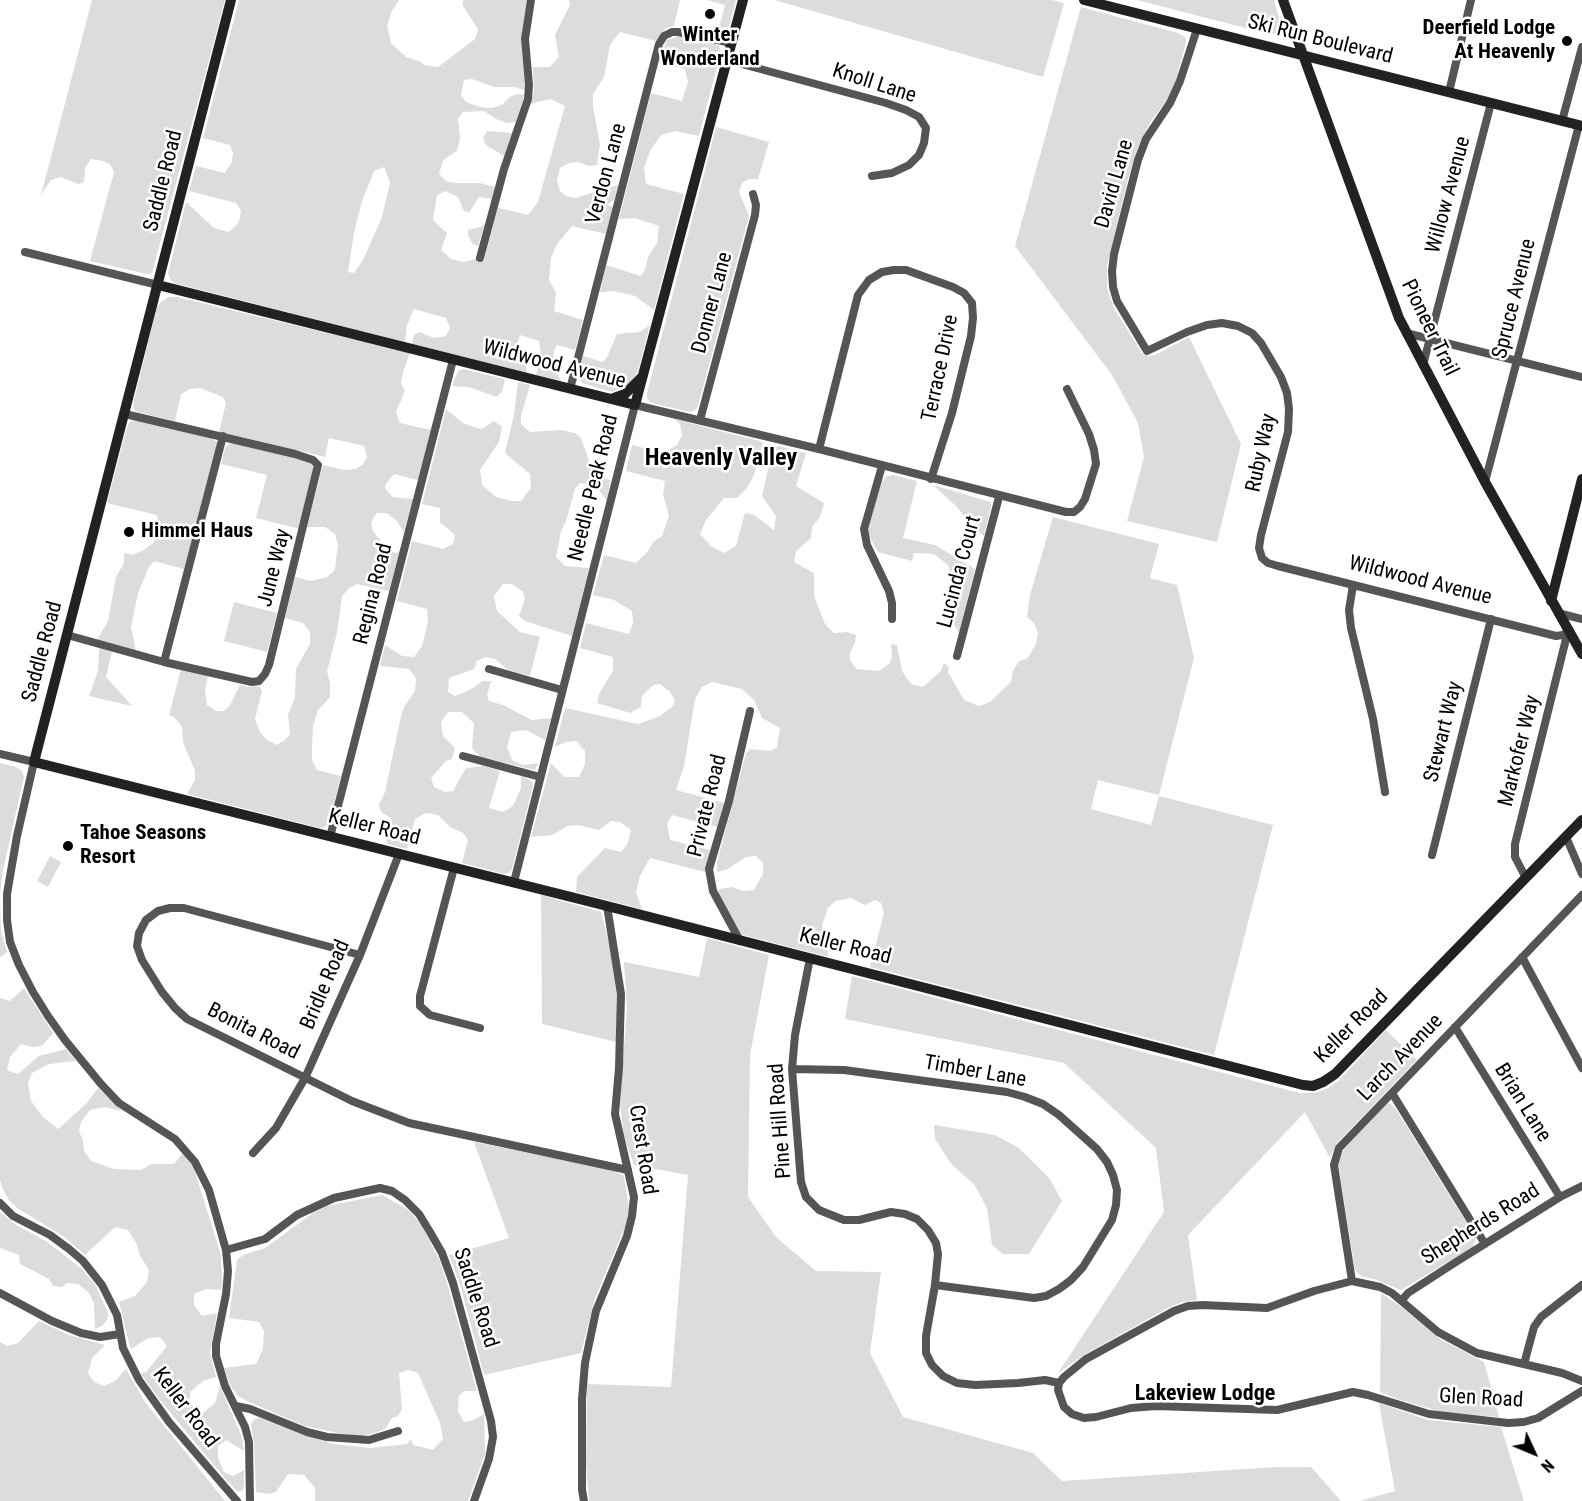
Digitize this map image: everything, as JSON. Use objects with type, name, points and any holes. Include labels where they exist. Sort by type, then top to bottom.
[{"type":"street","name":"Saddle Road","points":[[231,0],[34,762],[17,836],[7,894],[7,920],[10,942],[19,965],[33,992],[65,1040],[119,1103],[175,1139],[195,1162],[209,1190],[226,1250],[226,1294],[216,1344],[216,1356],[222,1378],[236,1406],[249,1442],[250,1501]]},
{"type":"street","points":[[480,258],[504,169],[528,99],[525,39],[531,0]]},
{"type":"street","name":"Needle Peak Road","points":[[514,882],[635,405],[743,0]]},
{"type":"street","name":"Ski Run Boulevard","points":[[1084,0],[1581,125]]},
{"type":"street","name":"Pioneer Trail","points":[[1283,0],[1393,304],[1406,333],[1485,482],[1582,654]]},
{"type":"street","points":[[1449,92],[1471,0]]},
{"type":"street","name":"David Lane","points":[[1147,351],[1117,301],[1113,287],[1113,262],[1131,187],[1146,139],[1170,103],[1180,81],[1197,29]]},
{"type":"street","name":"Verdon Lane","points":[[570,389],[659,44],[664,36],[672,32],[732,43]]},
{"type":"street","points":[[1562,121],[1582,46]]},
{"type":"street","name":"Knoll Lane","points":[[727,60],[886,103],[919,117],[926,128],[920,155],[901,169],[872,176]]},
{"type":"street","name":"Willow Avenue","points":[[1423,365],[1491,103]]},
{"type":"street","name":"Spruce Avenue","points":[[1485,482],[1581,125]]},
{"type":"street","name":"Donner Lane","points":[[700,420],[755,215],[756,205],[753,194]]},
{"type":"street","name":"Wildwood Avenue","points":[[25,252],[819,449],[999,497],[1052,510],[1074,512],[1085,499],[1096,464],[1089,434],[1067,389]]},
{"type":"street","name":"Terrace Drive","points":[[819,449],[858,295],[869,280],[882,272],[906,270],[964,293],[972,303],[974,318],[952,413],[931,479]]},
{"type":"street","name":"Ruby Way","points":[[1147,351],[1207,325],[1222,323],[1238,326],[1252,333],[1261,343],[1281,377],[1290,409],[1288,432],[1261,535],[1259,548],[1262,558]]},
{"type":"street","points":[[1406,333],[1582,376]]},
{"type":"street","name":"Regina Road","points":[[330,837],[453,360]]},
{"type":"street","points":[[611,399],[625,394],[643,375]]},
{"type":"street","name":"June Way","points":[[67,635],[164,662],[252,682],[259,681],[269,665],[318,465],[314,460],[295,454],[125,414]]},
{"type":"street","points":[[164,662],[223,436]]},
{"type":"street","points":[[882,466],[864,529],[867,545],[890,591],[892,619]]},
{"type":"street","points":[[1551,601],[1582,478]]},
{"type":"street","name":"Lucinda Court","points":[[957,656],[999,497]]},
{"type":"street","name":"Wildwood Avenue","points":[[1262,558],[1278,566],[1556,636],[1568,631]]},
{"type":"street","points":[[1353,585],[1349,610],[1351,628],[1373,719],[1385,792]]},
{"type":"street","points":[[1558,613],[1582,619]]},
{"type":"street","name":"Stewart Way","points":[[1432,855],[1491,619]]},
{"type":"street","name":"Markofer Way","points":[[1526,878],[1515,857],[1515,844],[1568,631]]},
{"type":"street","points":[[489,669],[562,690]]},
{"type":"street","name":"Private Road","points":[[740,941],[713,891],[709,869],[729,801],[750,711]]},
{"type":"street","name":"Keller Road","points":[[0,754],[514,882],[1269,1077],[1313,1086],[1323,1083],[1335,1074],[1582,820]]},
{"type":"street","points":[[463,756],[540,777]]},
{"type":"street","points":[[1566,837],[1582,874]]},
{"type":"street","name":"Bridle Road","points":[[253,1153],[276,1128],[305,1078],[360,955],[399,854]]},
{"type":"street","points":[[454,868],[420,996],[420,1006],[430,1015],[480,1028]]},
{"type":"street","name":"Larch Avenue","points":[[1352,1281],[1335,1177],[1335,1156],[1339,1148],[1582,895]]},
{"type":"street","name":"Crest Road","points":[[584,1501],[582,1399],[585,1363],[596,1311],[633,1216],[634,1197],[615,1114],[621,1031],[621,994],[607,906]]},
{"type":"street","name":"Bonita Road","points":[[360,955],[184,908],[158,911],[146,920],[139,933],[137,946],[142,960],[162,992],[187,1019],[352,1101],[409,1123],[628,1170]]},
{"type":"street","points":[[1522,957],[1582,1068]]},
{"type":"street","name":"Pine Hill Road","points":[[810,958],[798,1018],[792,1069],[801,1182],[806,1197],[819,1210],[844,1220],[860,1220],[891,1212],[917,1219],[928,1230],[936,1243],[938,1254],[926,1336],[926,1353],[932,1365],[943,1376],[957,1383],[975,1385],[1045,1380],[1059,1383]]},
{"type":"street","name":"Brian Lane","points":[[1455,1027],[1560,1197]]},
{"type":"street","name":"Timber Lane","points":[[792,1069],[844,1070],[1025,1096],[1059,1115],[1097,1149],[1107,1162],[1117,1190],[1112,1220],[1083,1267],[1059,1290],[1034,1298],[935,1285]]},
{"type":"street","points":[[1392,1093],[1485,1244]]},
{"type":"street","name":"Shepherds Road","points":[[1402,1300],[1408,1293],[1485,1244],[1560,1197],[1582,1186]]},
{"type":"street","name":"Saddle Road","points":[[226,1250],[265,1239],[297,1215],[334,1197],[380,1188],[392,1191],[405,1200],[430,1232],[453,1283],[491,1421],[493,1437],[489,1459],[474,1501]]},
{"type":"street","name":"Keller Road","points":[[0,1203],[13,1216],[50,1235],[82,1262],[111,1299],[117,1315],[123,1348],[131,1367],[151,1400],[237,1501]]},
{"type":"street","points":[[1059,1383],[1073,1368],[1086,1359],[1155,1320],[1188,1306],[1267,1308],[1314,1291],[1352,1281],[1380,1287],[1402,1300],[1438,1332],[1463,1347],[1477,1353],[1562,1373],[1582,1381]]},
{"type":"street","points":[[1524,1364],[1534,1327],[1541,1317],[1582,1284]]},
{"type":"street","points":[[0,1293],[52,1321],[81,1333],[99,1337],[120,1334]]},
{"type":"street","name":"Glen Road","points":[[1059,1383],[1058,1390],[1064,1407],[1072,1414],[1084,1418],[1131,1408],[1166,1406],[1277,1410],[1353,1392],[1408,1409],[1444,1417],[1508,1423],[1538,1418],[1582,1391]]},
{"type":"street","points":[[236,1406],[250,1409],[307,1432],[339,1438],[369,1440],[382,1438],[398,1431]]},
{"type":"shaded area","points":[[92,0],[225,0],[152,273],[147,274],[90,261],[114,172],[110,164],[91,159],[85,168],[84,182],[78,184],[61,177],[51,180],[41,195]]},
{"type":"shaded area","points":[[239,0],[399,0],[387,26],[391,43],[406,57],[424,65],[438,67],[475,39],[478,29],[463,6],[463,0],[527,0],[521,42],[525,90],[514,87],[494,87],[472,79],[464,80],[461,95],[466,102],[492,108],[502,105],[517,94],[524,95],[516,122],[507,123],[484,111],[463,112],[458,118],[460,139],[457,151],[443,160],[439,174],[446,181],[480,183],[495,187],[492,199],[479,197],[469,213],[464,211],[458,197],[445,191],[437,195],[433,220],[447,233],[441,250],[451,259],[464,262],[475,259],[484,261],[498,208],[528,215],[538,202],[565,106],[550,99],[530,104],[534,92],[533,67],[550,67],[559,57],[555,35],[570,5],[569,0],[680,0],[674,26],[666,28],[656,41],[620,32],[610,45],[604,77],[593,94],[593,107],[600,144],[597,165],[589,166],[578,162],[569,163],[560,168],[557,180],[560,191],[566,196],[575,198],[618,185],[614,200],[607,205],[613,207],[606,234],[572,226],[557,244],[551,258],[549,280],[556,293],[554,311],[583,320],[575,350],[557,345],[554,351],[553,359],[561,381],[536,375],[541,355],[539,341],[520,335],[515,350],[525,359],[527,373],[412,344],[414,335],[419,332],[434,338],[446,336],[450,328],[446,318],[414,309],[407,325],[405,342],[174,283],[168,273],[186,202],[214,228],[229,232],[239,222],[241,210],[236,203],[189,191],[196,166],[225,173],[232,162],[233,153],[230,145],[203,138]],"holes":[[[384,167],[390,182],[382,217],[363,260],[354,273],[348,272],[362,201],[374,171]]]},
{"type":"shaded area","points":[[707,0],[736,0],[730,24],[722,35],[697,31],[703,27],[716,28],[720,24],[725,5]]},
{"type":"shaded area","points":[[774,0],[1052,0],[1064,3],[1043,77]]},
{"type":"shaded area","points":[[1137,0],[1274,0],[1281,26],[1279,32],[1265,33]]},
{"type":"shaded area","points":[[1081,7],[1178,33],[1185,37],[1186,42],[1176,80],[1166,101],[1151,121],[1138,146],[1107,266],[1107,288],[1114,308],[1142,353],[1147,356],[1155,355],[1189,337],[1241,444],[1217,542],[1127,521],[1144,457],[1138,423],[1112,375],[1015,246]]},
{"type":"shaded area","points":[[680,36],[714,43],[721,51],[699,136],[675,131],[661,135],[650,151],[644,168],[646,184],[684,194],[654,310],[635,296],[614,291],[600,292],[606,265],[641,276],[648,257],[657,243],[659,226],[635,218],[619,219],[651,93],[682,101],[688,82],[685,69],[659,62],[667,40]]},
{"type":"shaded area","points":[[716,127],[769,142],[758,179],[749,179],[742,183],[739,192],[749,216],[698,406],[690,412],[651,403],[647,398],[647,393]]},
{"type":"shaded area","points":[[487,131],[512,133],[504,156],[486,145],[483,138]]},
{"type":"shaded area","points":[[485,223],[478,246],[473,244],[468,236],[468,230],[481,227]]},
{"type":"shaded area","points":[[169,297],[177,297],[410,353],[401,383],[405,391],[396,412],[400,423],[431,430],[418,480],[394,474],[385,485],[386,490],[393,497],[413,499],[404,532],[397,521],[387,513],[377,513],[371,522],[373,531],[384,545],[395,553],[399,552],[389,591],[357,584],[349,588],[342,596],[337,633],[327,671],[330,697],[318,710],[313,726],[312,760],[317,770],[341,776],[329,822],[325,827],[320,828],[187,794],[195,780],[195,771],[183,742],[182,727],[174,717],[169,715],[181,669],[208,676],[205,690],[207,705],[216,711],[224,711],[230,705],[240,685],[259,686],[262,691],[255,719],[260,732],[267,740],[277,745],[290,734],[288,715],[295,698],[296,669],[310,644],[310,632],[303,623],[285,618],[295,577],[311,581],[327,577],[335,570],[338,545],[335,534],[325,527],[307,527],[323,465],[344,470],[356,469],[367,457],[364,446],[329,438],[325,457],[219,432],[226,403],[223,397],[200,388],[190,389],[181,394],[175,421],[134,410],[133,404],[157,307]]},
{"type":"shaded area","points":[[650,325],[638,371],[625,387],[612,392],[582,383],[578,374],[583,356],[603,362],[617,334],[640,332]]},
{"type":"shaded area","points":[[463,369],[505,379],[502,392],[496,397],[469,387],[452,386],[458,371]]},
{"type":"shaded area","points":[[518,382],[530,385],[521,424],[530,432],[561,430],[575,433],[581,438],[592,469],[598,476],[610,480],[607,501],[595,485],[580,483],[575,489],[561,531],[556,557],[565,566],[589,568],[572,636],[525,621],[519,616],[525,599],[523,592],[512,584],[503,584],[494,596],[497,611],[520,632],[540,637],[530,676],[508,670],[495,659],[485,657],[477,661],[474,669],[449,678],[448,692],[455,696],[483,681],[491,681],[487,695],[489,701],[503,705],[532,720],[551,718],[545,740],[526,730],[511,732],[507,747],[512,760],[523,765],[538,763],[535,770],[480,757],[472,748],[474,723],[462,712],[448,712],[441,722],[443,736],[455,748],[452,759],[446,761],[431,778],[434,787],[445,792],[453,791],[466,768],[483,766],[500,771],[489,808],[503,812],[513,806],[521,788],[521,776],[532,781],[533,786],[512,869],[509,873],[504,874],[462,863],[468,840],[463,833],[450,827],[438,815],[426,813],[415,819],[407,849],[386,844],[392,819],[381,812],[379,805],[385,792],[401,716],[415,691],[416,678],[409,669],[380,666],[385,645],[402,656],[414,657],[422,646],[428,621],[427,609],[397,601],[412,541],[443,549],[453,544],[455,535],[440,522],[440,508],[422,504],[446,409],[463,423],[474,427],[482,429],[494,421],[502,427],[499,442],[480,470],[482,485],[496,497],[511,501],[521,501],[531,488],[530,474],[505,453],[514,415]]},
{"type":"shaded area","points":[[674,419],[763,442],[754,475],[747,488],[737,498],[724,498],[706,520],[700,534],[712,547],[724,553],[736,546],[745,513],[754,515],[774,530],[776,516],[762,496],[772,452],[777,446],[806,453],[796,486],[824,503],[820,517],[812,527],[811,538],[796,551],[794,562],[814,573],[814,596],[825,624],[834,633],[847,632],[856,635],[850,660],[856,669],[879,671],[890,663],[891,644],[897,645],[902,671],[911,684],[923,687],[941,671],[944,663],[949,667],[948,672],[964,700],[979,706],[990,702],[1011,682],[1013,671],[1019,661],[1027,659],[1036,644],[1038,633],[1034,623],[1027,617],[1030,595],[1053,517],[1159,544],[1150,578],[1177,585],[1194,658],[1159,795],[1098,780],[1091,809],[1151,825],[1159,796],[1273,825],[1214,1055],[870,967],[884,913],[881,903],[875,900],[865,905],[851,898],[835,901],[828,908],[822,925],[829,957],[739,934],[719,897],[719,889],[732,887],[743,891],[754,890],[763,874],[763,863],[756,856],[746,857],[726,870],[717,872],[717,862],[746,753],[750,749],[771,751],[777,747],[780,728],[762,718],[754,700],[742,689],[712,682],[702,687],[695,699],[684,766],[676,790],[724,803],[717,827],[672,815],[667,824],[670,840],[710,850],[705,872],[650,858],[640,876],[636,892],[642,909],[576,892],[577,877],[605,848],[621,852],[628,843],[631,830],[620,822],[611,821],[599,830],[578,825],[568,826],[552,835],[531,837],[551,763],[564,777],[579,777],[585,764],[585,751],[576,741],[555,747],[565,708],[638,724],[660,716],[673,706],[675,700],[660,684],[653,685],[642,696],[641,707],[630,713],[597,703],[599,694],[613,671],[613,657],[580,648],[586,623],[629,634],[633,623],[632,611],[614,600],[593,595],[604,555],[636,563],[653,542],[662,536],[669,516],[663,494],[665,481],[626,471],[632,445],[663,453],[677,445],[682,435],[680,424]]},
{"type":"shaded area","points":[[135,420],[211,438],[218,443],[184,569],[154,561],[138,593],[131,627],[136,651],[97,640],[108,621],[116,577],[124,563],[124,553],[132,555],[144,550],[154,542],[159,525],[157,515],[107,503],[127,427]]},
{"type":"shaded area","points":[[235,443],[304,460],[311,464],[314,468],[300,529],[256,518],[267,475],[221,464],[225,448]]},
{"type":"shaded area","points":[[893,475],[917,481],[903,538],[935,545],[975,569],[959,633],[952,621],[954,584],[948,565],[934,554],[914,553],[912,561],[878,552],[871,540],[868,531],[881,483],[886,476]]},
{"type":"shaded area","points":[[933,485],[991,502],[984,536],[972,526],[957,507]]},
{"type":"shaded area","points":[[234,602],[277,613],[267,652],[224,641]]},
{"type":"shaded area","points":[[99,648],[112,652],[106,677],[132,706],[89,696],[98,671]]},
{"type":"shaded area","points":[[0,763],[16,767],[22,771],[24,777],[3,870],[0,894]]},
{"type":"shaded area","points":[[50,856],[61,862],[48,887],[37,881]]},
{"type":"shaded area","points":[[541,895],[601,912],[614,962],[618,989],[616,1042],[542,1024]]},
{"type":"shaded area","points":[[0,901],[1,931],[7,952],[0,958]]},
{"type":"shaded area","points":[[707,938],[769,955],[750,1055],[748,1197],[776,1237],[816,1271],[881,1272],[870,1353],[903,1417],[1033,1453],[1062,1481],[1276,1467],[1311,1467],[1341,1501],[589,1501],[586,1465],[587,1384],[671,1387],[688,1175],[634,1165],[624,1136],[620,1104],[627,1009],[624,962],[699,977]]},
{"type":"shaded area","points":[[852,976],[1300,1093],[1315,1093],[1338,1081],[1386,1030],[1417,1060],[1336,1144],[1330,1158],[1305,1112],[1188,1235],[1197,1300],[1182,1302],[1168,1308],[1087,1353],[1058,1373],[1164,1212],[1156,1148],[1064,1063],[845,1019]]},
{"type":"shaded area","points":[[24,988],[53,1033],[42,1046],[33,1047],[21,1044],[10,1057],[7,1070],[18,1074],[39,1056],[66,1049],[76,1061],[49,1064],[32,1073],[28,1083],[31,1101],[43,1117],[58,1129],[86,1104],[98,1088],[122,1111],[105,1107],[90,1110],[81,1122],[79,1131],[84,1151],[91,1161],[114,1169],[141,1170],[151,1164],[174,1164],[183,1153],[194,1168],[221,1255],[222,1283],[221,1290],[206,1289],[194,1294],[194,1305],[202,1316],[217,1313],[210,1353],[216,1377],[203,1381],[190,1392],[190,1402],[196,1410],[203,1413],[215,1403],[220,1386],[242,1437],[244,1451],[226,1440],[218,1446],[218,1458],[224,1472],[233,1476],[244,1470],[242,1491],[238,1492],[228,1482],[141,1374],[147,1371],[167,1346],[160,1337],[148,1338],[131,1349],[119,1302],[135,1296],[147,1282],[149,1270],[128,1230],[115,1227],[85,1255],[63,1236],[17,1208],[3,1190],[0,1181],[0,998],[10,1001]]},
{"type":"shaded area","points":[[1390,1103],[1396,1109],[1476,1238],[1473,1247],[1401,1290],[1361,1276],[1355,1270],[1338,1162],[1344,1149]]},
{"type":"shaded area","points":[[934,1125],[995,1135],[1019,1148],[1050,1179],[1062,1201],[1029,1254],[1003,1254],[992,1245],[987,1208],[974,1184],[952,1165],[935,1139]]},
{"type":"shaded area","points":[[474,1142],[612,1170],[624,1176],[629,1208],[626,1225],[595,1298],[581,1353],[484,1375],[460,1284],[449,1255],[509,1238]]},
{"type":"shaded area","points":[[382,1195],[409,1210],[421,1225],[439,1259],[477,1391],[464,1391],[459,1396],[458,1411],[464,1422],[474,1420],[484,1414],[485,1454],[468,1501],[315,1501],[315,1488],[304,1475],[288,1474],[276,1492],[270,1494],[256,1492],[251,1424],[255,1419],[260,1418],[334,1444],[370,1448],[407,1444],[411,1439],[413,1445],[433,1450],[443,1439],[440,1423],[418,1373],[409,1370],[399,1373],[402,1409],[398,1416],[392,1418],[385,1429],[361,1436],[305,1426],[247,1401],[238,1396],[231,1387],[224,1368],[256,1364],[263,1349],[264,1331],[259,1322],[229,1318],[237,1260],[243,1255],[265,1248],[313,1213],[327,1206]]},
{"type":"shaded area","points":[[0,1212],[16,1225],[46,1241],[82,1269],[96,1286],[108,1313],[107,1320],[102,1326],[95,1329],[94,1303],[89,1293],[78,1284],[67,1283],[62,1287],[53,1286],[49,1279],[20,1264],[19,1255],[0,1248]]},
{"type":"shaded area","points":[[1381,1293],[1440,1339],[1484,1362],[1499,1417],[1442,1412],[1380,1392]]},
{"type":"shaded area","points":[[39,1321],[69,1335],[105,1345],[92,1358],[88,1373],[94,1382],[104,1386],[115,1381],[126,1369],[145,1402],[225,1501],[0,1501],[0,1342],[7,1346],[18,1343]]},
{"type":"shaded area","points":[[1379,1403],[1428,1420],[1501,1427],[1524,1501],[1360,1501],[1395,1491]]},
{"type":"place","name":"Winter Wonderland","points":[[710,14]]},
{"type":"place","name":"Deerfield Lodge At Heavenly","points":[[1567,41]]},
{"type":"place","name":"Himmel Haus","points":[[129,532]]},
{"type":"place","name":"Tahoe Seasons Resort","points":[[68,846]]},
{"type":"district","name":"Heavenly Valley","points":[[721,459]]},
{"type":"district","name":"Lakeview Lodge","points":[[1205,1394]]}]
